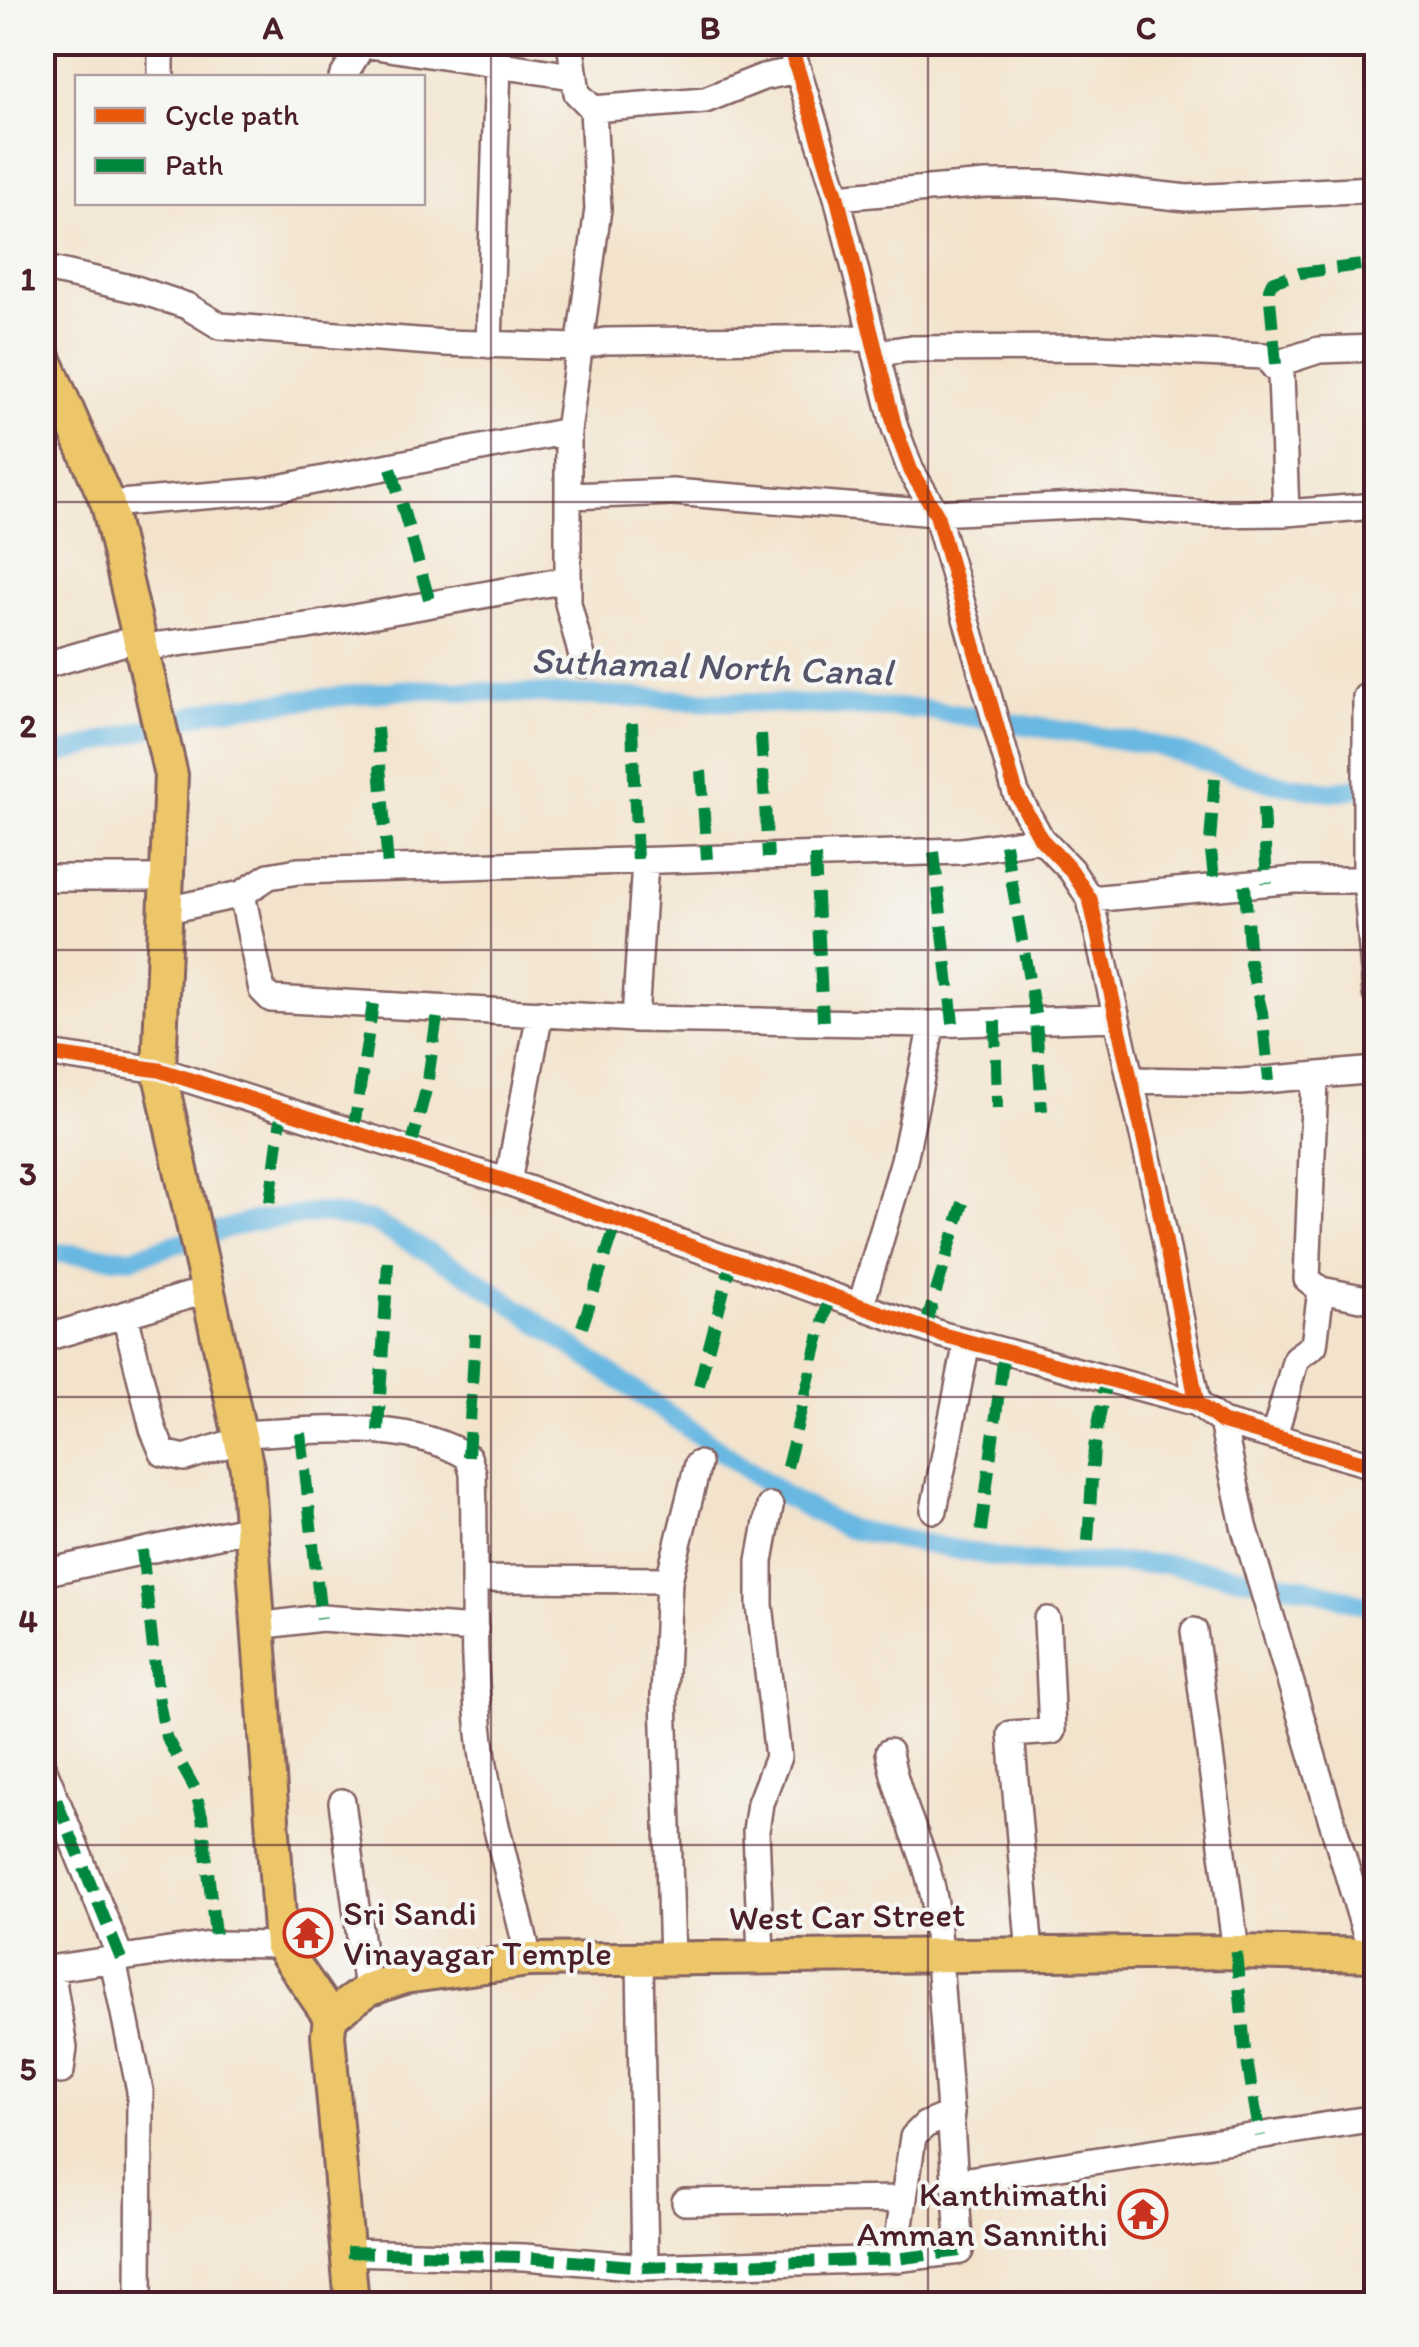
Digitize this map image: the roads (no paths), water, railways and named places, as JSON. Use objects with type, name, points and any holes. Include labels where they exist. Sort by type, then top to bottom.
[{"type":"main road","points":[[42,352],[108,504],[137,644],[171,775],[163,894],[159,1070],[240,1437],[251,1528],[281,1945],[330,2017],[328,2036],[352,2304]]},
{"type":"main road","name":"West Car Street","points":[[330,2017],[367,1990],[404,1978],[529,1960],[1236,1952],[1374,1955]]},
{"type":"street","points":[[160,42],[161,75]]},
{"type":"street","points":[[570,42],[577,93],[593,109],[598,208],[576,348],[568,431],[566,580],[584,664]]},
{"type":"street","points":[[789,42],[837,198],[874,346],[911,471],[936,513],[1016,793],[1041,839],[1090,899],[1196,1403]]},
{"type":"street","points":[[344,75],[364,44],[572,76]]},
{"type":"street","points":[[489,345],[498,64]]},
{"type":"street","points":[[593,109],[705,100],[762,76],[798,70]]},
{"type":"street","points":[[837,198],[986,184],[1059,184],[1187,198],[1376,189]]},
{"type":"street","points":[[42,268],[139,290],[187,306],[220,326],[489,345],[576,348],[605,340],[906,349],[1099,348],[1255,354],[1276,364],[1319,350],[1376,348]]},
{"type":"street","points":[[1276,364],[1283,387],[1286,514]]},
{"type":"street","points":[[108,504],[277,488],[568,431]]},
{"type":"street","points":[[570,496],[673,492],[936,513],[1096,504],[1206,514],[1286,514],[1376,506]]},
{"type":"street","points":[[42,666],[137,644],[308,626],[566,580]]},
{"type":"street","points":[[1366,697],[1365,788],[1376,994]]},
{"type":"street","points":[[42,878],[163,894],[242,894],[269,876],[298,871],[962,851],[1041,839]]},
{"type":"street","points":[[635,1019],[644,862]]},
{"type":"street","points":[[1090,899],[1296,880],[1371,880]]},
{"type":"street","points":[[242,894],[262,990],[271,999],[635,1019],[932,1024],[1115,1018]]},
{"type":"street","points":[[508,1182],[540,1014]]},
{"type":"street","points":[[861,1305],[904,1160],[932,1024]]},
{"type":"street","points":[[42,1053],[159,1070],[508,1182],[967,1342],[1196,1403],[1222,1422],[1376,1466]]},
{"type":"street","points":[[1130,1080],[1315,1079],[1376,1070]]},
{"type":"street","points":[[1315,1079],[1307,1280],[1321,1290],[1376,1301]]},
{"type":"street","points":[[42,1339],[124,1315],[204,1274]]},
{"type":"street","points":[[1274,1436],[1296,1358],[1314,1345],[1321,1290]]},
{"type":"street","points":[[124,1315],[152,1429],[164,1453],[184,1458],[240,1437],[378,1431],[452,1446],[468,1457],[472,1473],[478,1713],[490,1808],[529,1960]]},
{"type":"street","points":[[934,1510],[967,1342]]},
{"type":"street","points":[[1222,1422],[1264,1592],[1374,1955]]},
{"type":"street","points":[[645,2267],[669,1580],[698,1464]]},
{"type":"street","points":[[761,1956],[756,1831],[760,1802],[778,1756],[760,1605],[760,1561],[770,1506]]},
{"type":"street","points":[[42,1572],[251,1528]]},
{"type":"street","points":[[476,1578],[669,1580]]},
{"type":"street","points":[[258,1626],[320,1618],[475,1629]]},
{"type":"street","points":[[1030,1954],[1011,1734],[1052,1730],[1047,1620]]},
{"type":"street","points":[[1194,1631],[1236,1952]]},
{"type":"street","points":[[347,2252],[524,2256],[645,2267],[895,2259],[960,2251],[940,1955],[930,1872],[896,1792],[889,1752]]},
{"type":"street","points":[[42,1764],[117,1960],[140,2091],[139,2304]]},
{"type":"street","points":[[342,1802],[367,1990]]},
{"type":"street","points":[[60,2071],[64,2048],[47,1969],[216,1944],[281,1945]]},
{"type":"street","points":[[895,2259],[913,2137],[926,2125],[950,2114]]},
{"type":"street","points":[[955,2182],[1376,2118]]},
{"type":"street","points":[[684,2202],[903,2199]]},
{"type":"waterway","name":"Suthamal North Canal","points":[[42,759],[216,709],[412,689],[922,709],[1154,745],[1270,782],[1331,792],[1376,785]]},
{"type":"waterway","points":[[42,1252],[130,1258],[249,1222],[319,1213],[371,1221],[473,1277],[788,1498],[848,1529],[1022,1562],[1164,1564],[1305,1587],[1376,1608]]},
{"type":"place","name":"Sri Sandi Vinayagar Temple","points":[[308,1933]]},
{"type":"place","name":"Kanthimathi Amman Sannithi","points":[[1143,2214]]}]
